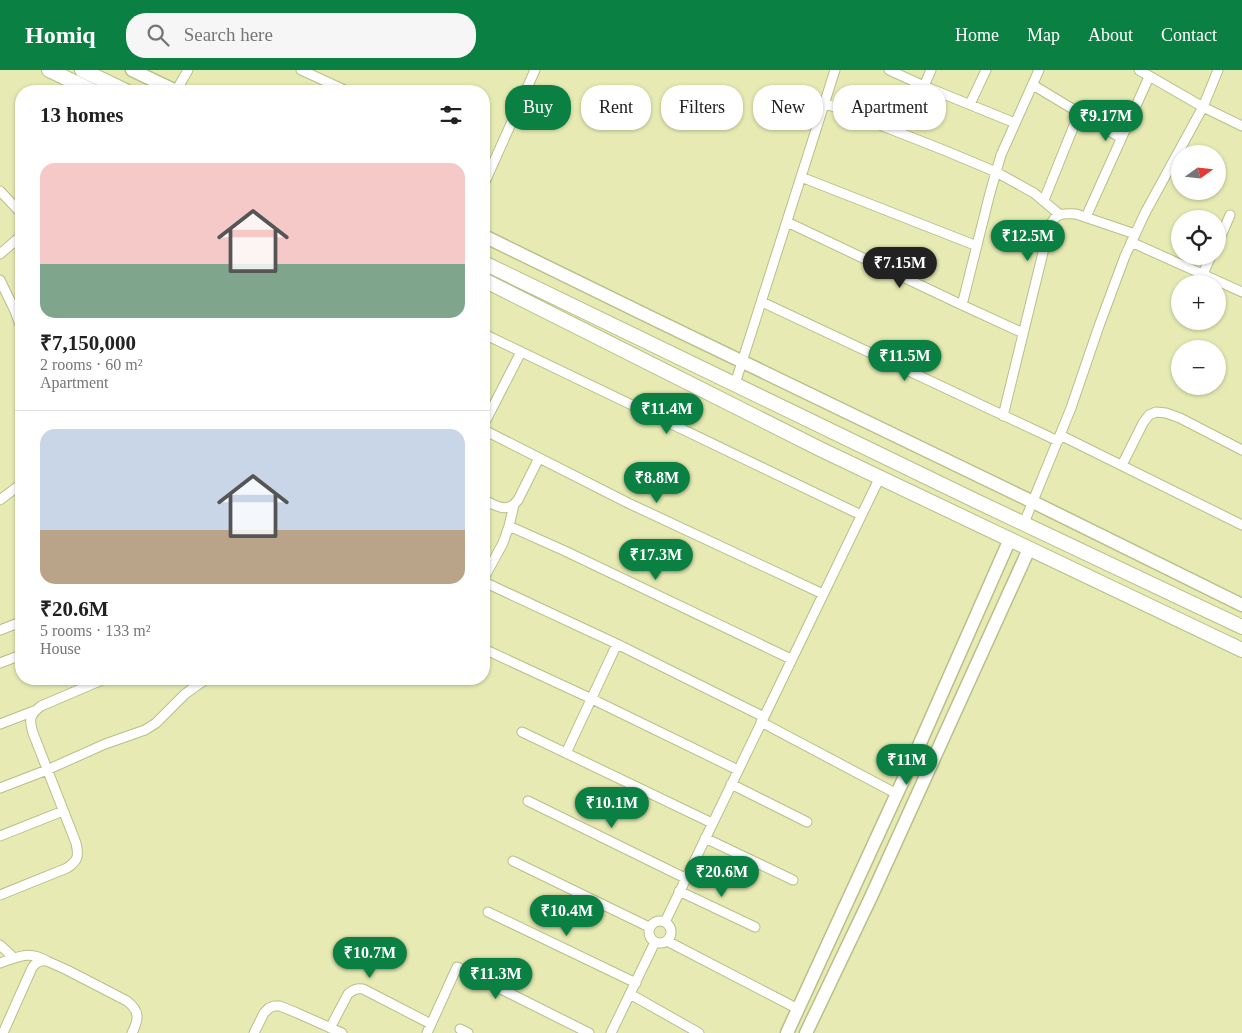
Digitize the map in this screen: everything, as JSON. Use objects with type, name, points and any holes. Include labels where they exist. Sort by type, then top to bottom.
[{"type":"main road","points":[[49,70],[80,85]]},
{"type":"main road","points":[[82,70],[113,85]]},
{"type":"main road","points":[[490,266],[1242,627]]},
{"type":"main road","points":[[490,283],[820,449],[1242,650]]},
{"type":"main road","points":[[1020,544],[1027,525]]},
{"type":"street","points":[[132,70],[163,85]]},
{"type":"street","points":[[179,85],[188,70]]},
{"type":"street","points":[[301,70],[334,85]]},
{"type":"street","points":[[490,171],[535,70]]},
{"type":"street","points":[[735,384],[836,70]]},
{"type":"street","points":[[889,70],[922,85]]},
{"type":"street","points":[[924,85],[931,70]]},
{"type":"street","points":[[970,104],[986,70]]},
{"type":"street","points":[[962,305],[1001,155],[1039,70]]},
{"type":"street","points":[[1138,70],[1203,107],[1242,126]]},
{"type":"street","points":[[1027,525],[1033,502],[1071,408],[1099,326],[1133,238],[1203,107],[1218,70]]},
{"type":"street","points":[[1086,217],[1149,76]]},
{"type":"street","points":[[1033,85],[1121,138]]},
{"type":"street","points":[[946,95],[1014,123]]},
{"type":"street","points":[[824,103],[938,147],[996,172],[1044,200],[1059,214]]},
{"type":"street","points":[[1044,200],[1080,113]]},
{"type":"street","points":[[801,177],[977,246]]},
{"type":"street","points":[[0,191],[15,207]]},
{"type":"street","points":[[1003,416],[1049,228],[1052,219],[1059,214],[1086,217],[1242,292]]},
{"type":"street","points":[[1226,224],[1230,215]]},
{"type":"street","points":[[787,222],[1023,333]]},
{"type":"street","points":[[490,239],[1242,605]]},
{"type":"street","points":[[0,254],[15,241]]},
{"type":"street","points":[[1203,274],[1207,265]]},
{"type":"street","points":[[0,280],[15,309]]},
{"type":"street","points":[[762,302],[1003,416],[1122,465],[1242,525]]},
{"type":"street","points":[[490,337],[861,515]]},
{"type":"street","points":[[490,412],[521,352]]},
{"type":"street","points":[[1122,465],[1143,423],[1149,415],[1156,412],[1180,418],[1242,450]]},
{"type":"street","points":[[490,433],[628,503],[823,594]]},
{"type":"street","points":[[490,568],[503,543],[514,505],[539,458]]},
{"type":"street","points":[[665,922],[880,477]]},
{"type":"street","points":[[0,500],[15,489]]},
{"type":"street","points":[[490,503],[507,508],[514,505]]},
{"type":"street","points":[[509,526],[792,659]]},
{"type":"street","points":[[787,1033],[897,794],[1020,544]]},
{"type":"street","points":[[806,1033],[871,897],[1020,544]]},
{"type":"street","points":[[490,583],[617,644],[762,719],[897,794]]},
{"type":"street","points":[[0,630],[15,624]]},
{"type":"street","points":[[566,753],[617,644]]},
{"type":"street","points":[[490,652],[738,770]]},
{"type":"street","points":[[0,663],[15,657]]},
{"type":"street","points":[[0,724],[34,711],[40,706],[90,685]]},
{"type":"street","points":[[0,788],[48,770],[105,744],[145,730],[156,723],[198,685]]},
{"type":"street","points":[[0,895],[67,868],[78,858],[78,850],[30,724],[34,711]]},
{"type":"street","points":[[522,732],[712,823]]},
{"type":"street","points":[[731,784],[807,822]]},
{"type":"street","points":[[528,802],[685,878]]},
{"type":"street","points":[[0,836],[63,811]]},
{"type":"street","points":[[704,838],[793,880]]},
{"type":"street","points":[[513,861],[649,927]]},
{"type":"street","points":[[679,891],[755,928]]},
{"type":"street","points":[[488,912],[636,983]]},
{"type":"street","points":[[656,922],[665,922],[669,925],[670,937],[667,941],[660,944],[655,942],[649,936],[649,927],[656,922]]},
{"type":"street","points":[[667,941],[798,1009]]},
{"type":"street","points":[[611,1033],[655,942]]},
{"type":"street","points":[[0,944],[14,958]]},
{"type":"street","points":[[0,963],[28,955],[38,956],[127,1001],[132,1005],[137,1016],[137,1022],[132,1033]]},
{"type":"street","points":[[2,1030],[32,968],[36,963],[47,961]]},
{"type":"street","points":[[330,1028],[348,994],[358,988],[363,989],[429,1029],[457,967],[589,1033]]},
{"type":"street","points":[[630,994],[699,1033]]},
{"type":"street","points":[[254,1033],[264,1013],[274,1006],[280,1006],[342,1033]]}]
